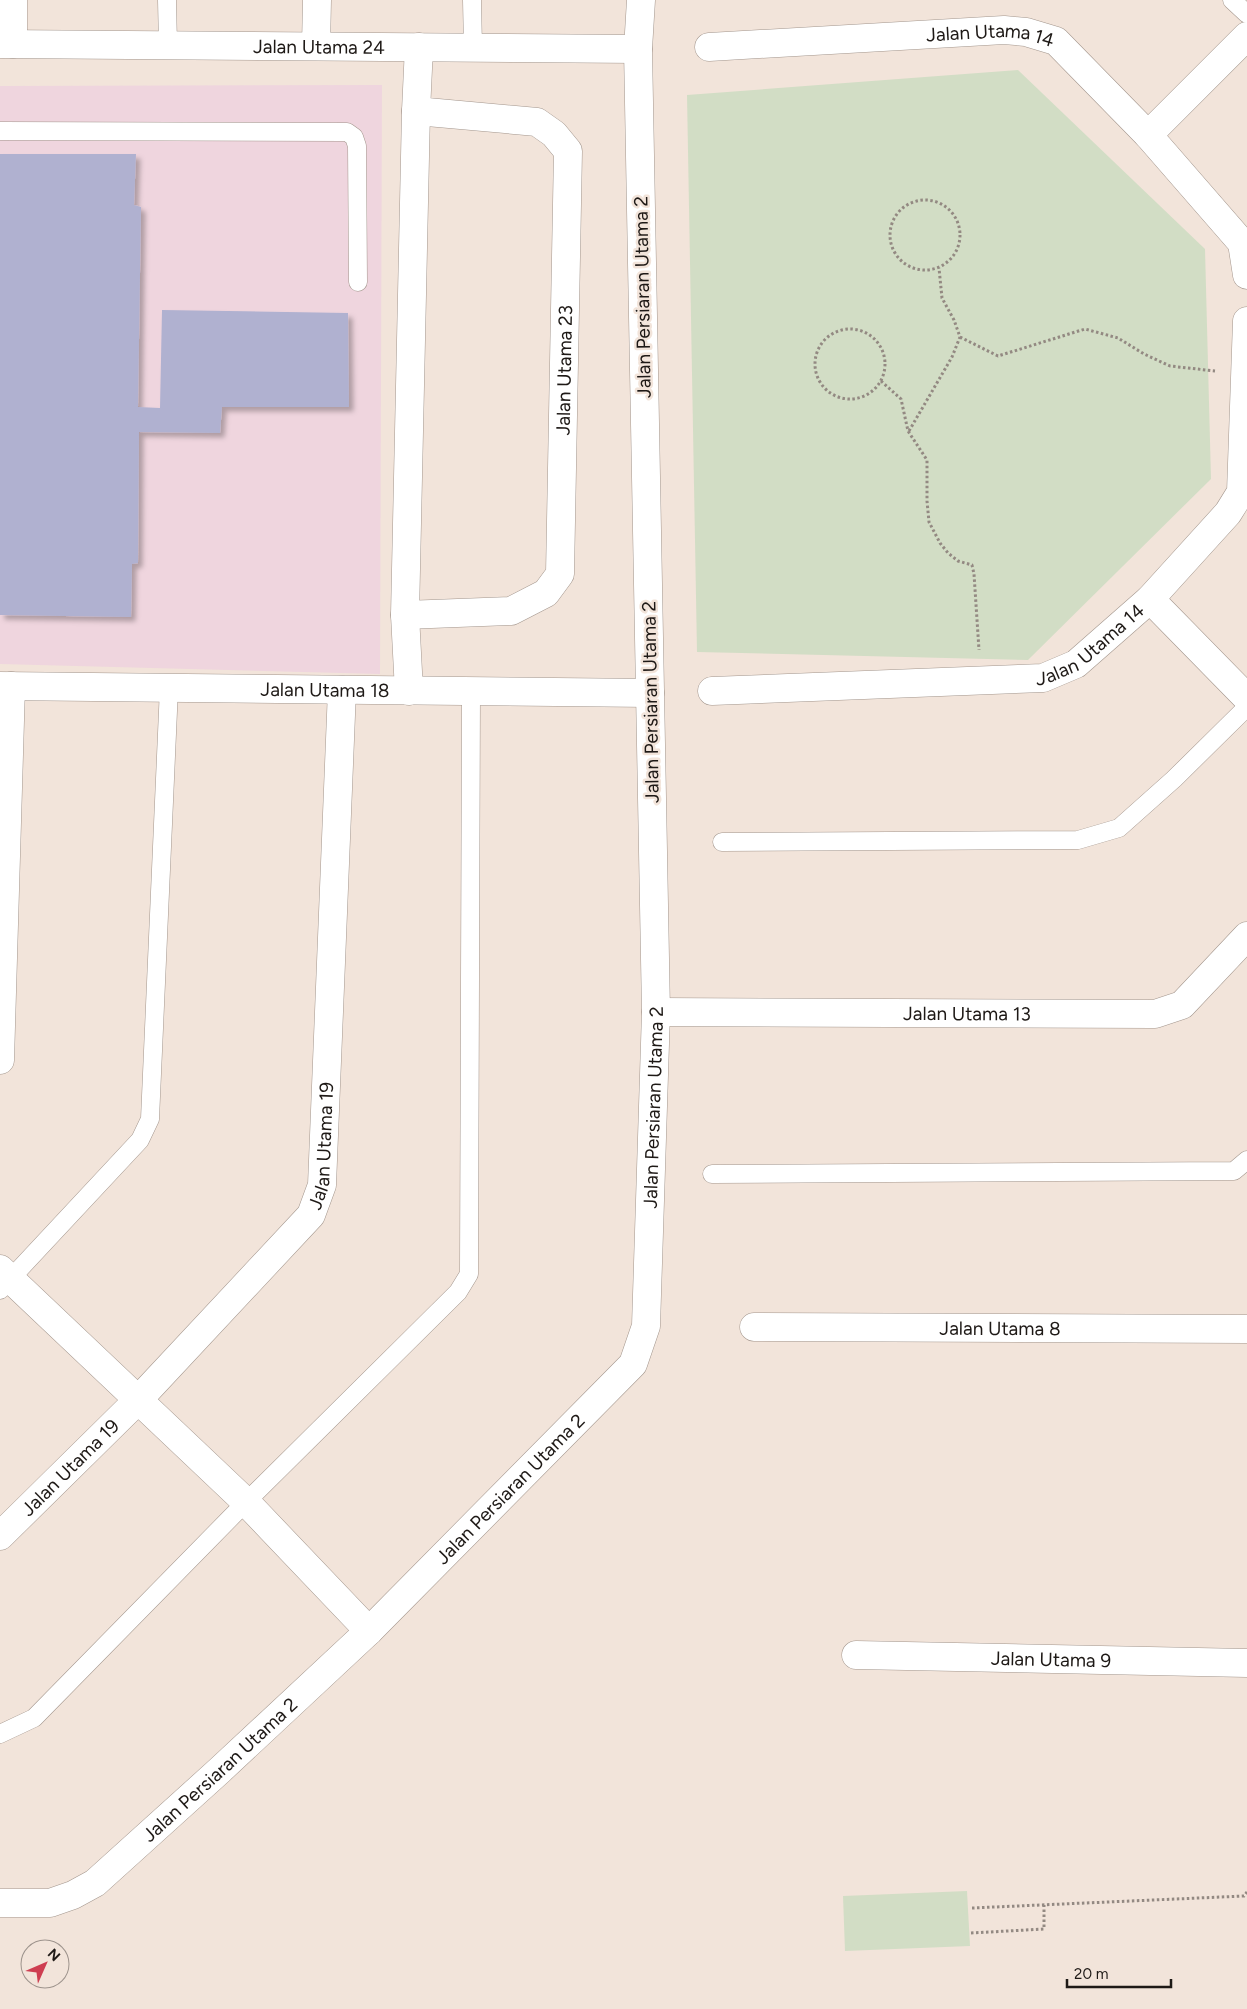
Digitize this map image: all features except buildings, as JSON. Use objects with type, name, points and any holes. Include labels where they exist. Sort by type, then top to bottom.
[{"type":"street","points":[[6,44],[13,0]]},
{"type":"street","points":[[316,46],[317,0]]},
{"type":"street","name":"Jalan Persiaran Utama 2","points":[[0,1902],[50,1903],[73,1895],[95,1883],[369,1631],[633,1364],[646,1326],[656,1012],[638,49],[641,0]]},
{"type":"street","name":"Jalan Utama 14","points":[[709,47],[1004,30],[1026,32],[1056,41],[1148,136],[1242,243],[1247,275]]},
{"type":"street","points":[[1148,136],[1247,36]]},
{"type":"street","name":"Jalan Utama 24","points":[[6,44],[638,49]]},
{"type":"street","points":[[409,690],[405,615],[419,47]]},
{"type":"street","name":"Jalan Utama 23","points":[[405,615],[511,611],[546,593],[560,574],[568,152],[554,134],[537,122],[416,111]]},
{"type":"street","name":"Jalan Utama 14","points":[[712,691],[1043,678],[1076,664],[1150,599],[1228,513],[1240,492],[1247,320]]},
{"type":"street","points":[[1150,599],[1247,698]]},
{"type":"street","points":[[0,1060],[6,686]]},
{"type":"street","name":"Jalan Utama 18","points":[[6,686],[650,693]]},
{"type":"street","name":"Jalan Utama 19","points":[[0,1536],[139,1399],[312,1215],[322,1185],[342,690]]},
{"type":"street","name":"Jalan Utama 13","points":[[656,1012],[1155,1014],[1182,1005],[1247,936]]},
{"type":"street","points":[[3,1279],[139,1399],[246,1502],[369,1631]]},
{"type":"street","name":"Jalan Utama 8","points":[[754,1327],[1247,1329]]},
{"type":"street","name":"Jalan Utama 9","points":[[856,1655],[1247,1663]]},
{"type":"lane","points":[[167,0],[168,45]]},
{"type":"lane","points":[[472,0],[473,47]]},
{"type":"lane","points":[[1232,0],[1247,14]]},
{"type":"lane","points":[[0,131],[347,132],[354,137],[357,146],[358,282]]},
{"type":"lane","points":[[3,1279],[140,1140],[150,1119],[169,688]]},
{"type":"lane","points":[[0,1734],[34,1718],[246,1502],[458,1292],[469,1274],[471,691]]},
{"type":"lane","points":[[722,842],[1078,840],[1119,828],[1174,779],[1247,707]]},
{"type":"lane","points":[[712,1174],[1234,1171],[1247,1160]]},
{"type":"path","points":[[918,200],[940,203],[950,210],[957,219],[961,230],[960,242],[956,253],[949,262],[939,268],[928,271],[916,270],[905,265],[896,256],[891,246],[890,228],[897,212],[907,204],[918,200]]},
{"type":"path","points":[[908,431],[952,357],[960,337],[954,320],[942,298],[939,268]]},
{"type":"path","points":[[960,337],[998,356],[1085,329],[1118,338],[1144,354],[1170,366],[1245,374]]},
{"type":"path","points":[[845,330],[863,332],[873,338],[881,347],[885,358],[885,370],[881,382],[875,390],[855,400],[833,396],[821,384],[815,368],[816,356],[821,344],[829,336],[845,330]]},
{"type":"path","points":[[881,382],[901,399],[908,431],[927,460],[929,522],[940,543],[948,553],[958,561],[972,565],[981,680]]},
{"type":"path","points":[[972,1908],[1244,1896],[1247,1892]]},
{"type":"path","points":[[971,1933],[1044,1929],[1044,1905]]},
{"type":"shaded area","points":[[382,85],[380,674],[0,664],[0,86]]},
{"type":"green space","points":[[1018,70],[1205,249],[1211,479],[1028,660],[697,652],[687,95]]},
{"type":"green space","points":[[967,1891],[970,1946],[845,1951],[843,1896]]}]
